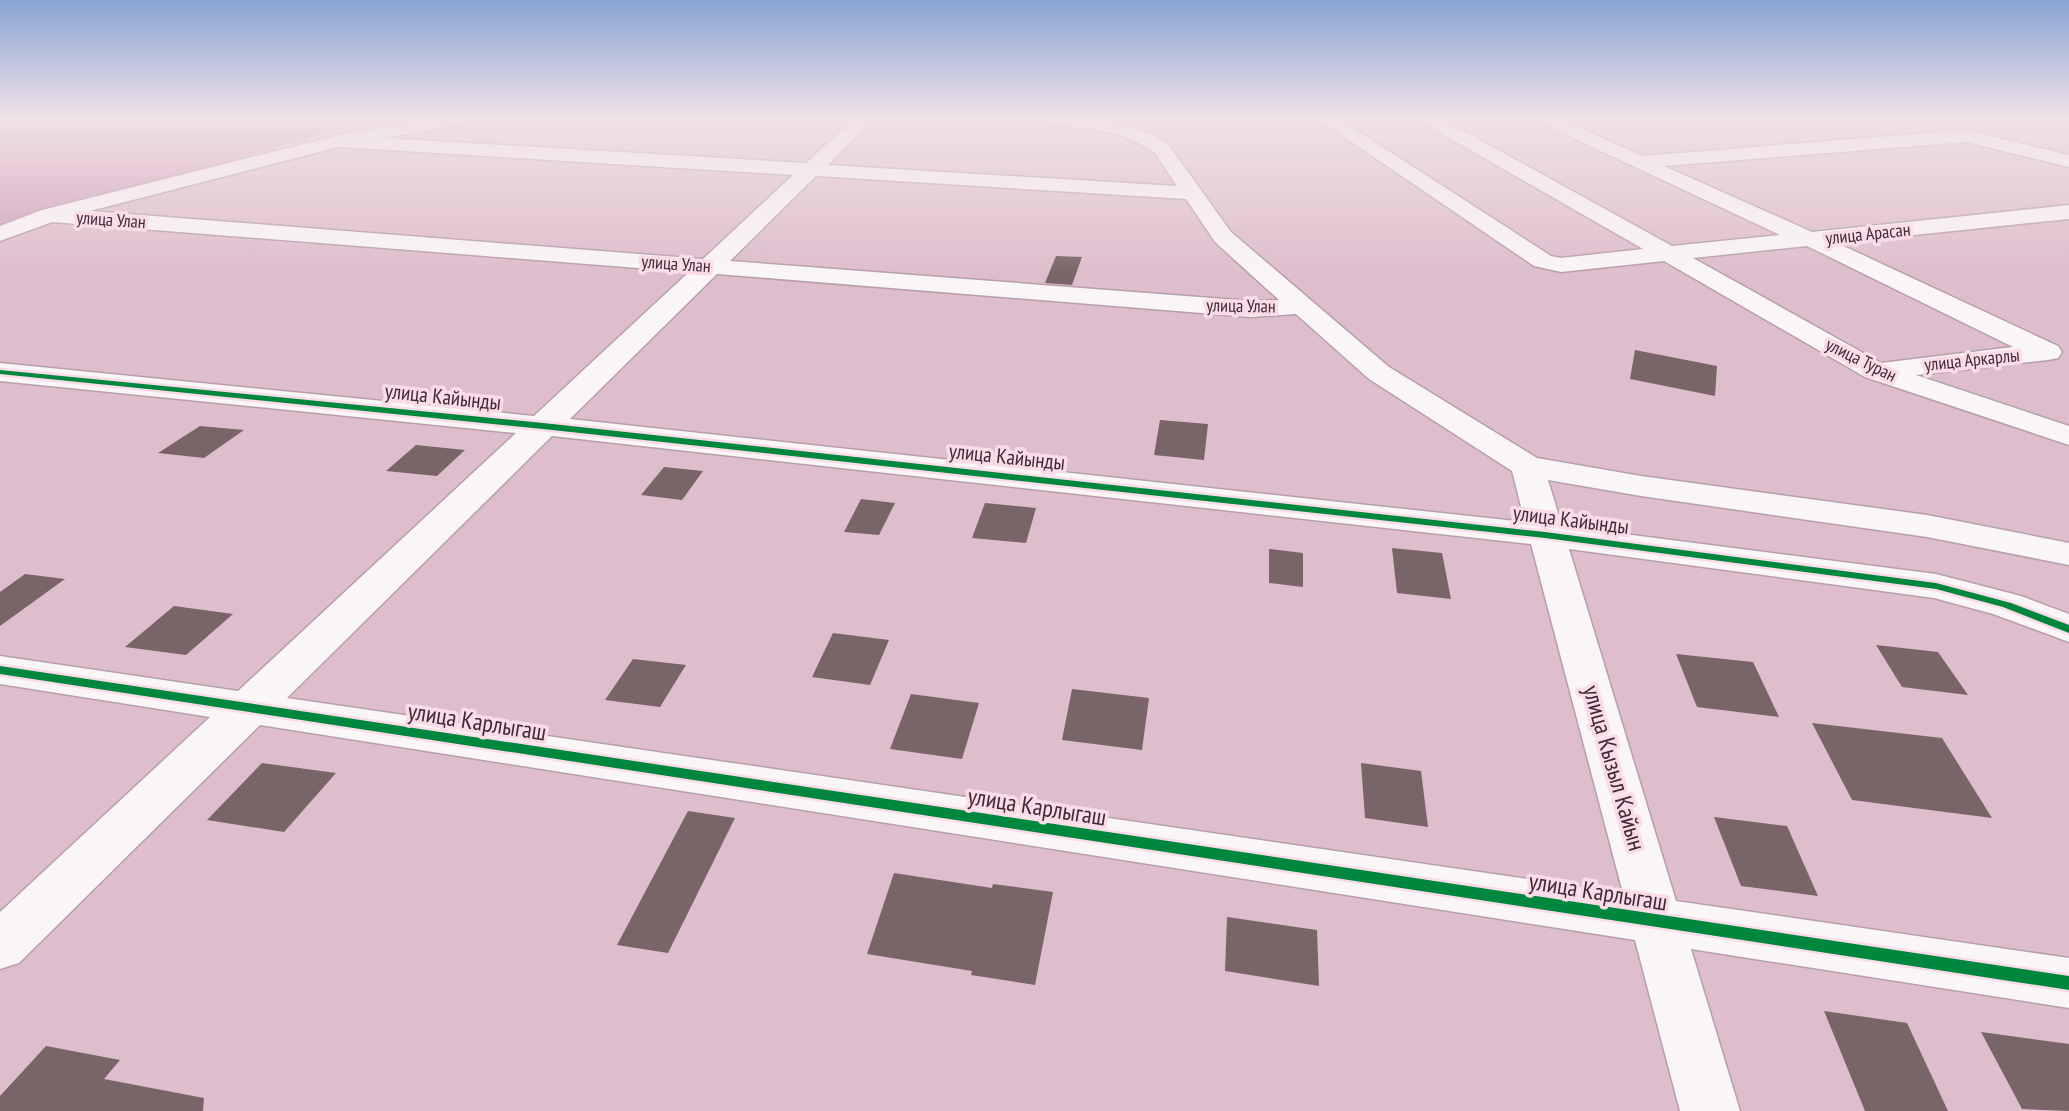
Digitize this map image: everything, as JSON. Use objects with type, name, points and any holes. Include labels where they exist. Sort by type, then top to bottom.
[{"type":"street","points":[[0,233],[50,215],[222,171]]},
{"type":"street","points":[[0,946],[810,171]]},
{"type":"street","points":[[858,171],[1192,192]]},
{"type":"street","points":[[1177,171],[1223,237],[1379,373],[1527,466],[1641,486],[1927,526],[2069,554]]},
{"type":"street","name":"улица Арасан","points":[[1406,171],[1543,261],[1561,265],[2069,212]]},
{"type":"street","name":"улица Туран","points":[[1520,171],[1875,371],[2069,436]]},
{"type":"street","points":[[1654,171],[2057,351]]},
{"type":"street","name":"улица Улан","points":[[50,215],[1251,309],[1303,306]]},
{"type":"street","name":"улица Аркарлы","points":[[1875,371],[2057,351]]},
{"type":"street","name":"улица Кайынды","points":[[0,372],[543,426],[1545,535],[1936,586],[2007,605],[2069,629]]},
{"type":"street","name":"улица Кызыл Кайын","points":[[1527,466],[1659,923],[1710,1111]]},
{"type":"street","name":"улица Карлыгаш","points":[[0,670],[2069,983]]},
{"type":"shaded area","points":[[0,171],[197,171],[0,229]]},
{"type":"building","points":[[1056,256],[1082,257],[1072,285],[1045,283]]},
{"type":"building","points":[[1635,350],[1717,366],[1715,396],[1630,379]]},
{"type":"building","points":[[1160,420],[1208,424],[1204,460],[1154,455]]},
{"type":"building","points":[[200,426],[244,430],[204,458],[158,453]]},
{"type":"building","points":[[416,445],[465,450],[437,476],[386,471]]},
{"type":"building","points":[[664,467],[703,471],[682,500],[641,495]]},
{"type":"building","points":[[861,499],[895,503],[879,535],[844,532]]},
{"type":"building","points":[[985,503],[1036,508],[1026,543],[972,538]]},
{"type":"building","points":[[1392,548],[1442,553],[1451,599],[1397,593]]},
{"type":"building","points":[[1269,549],[1303,553],[1303,587],[1269,583]]},
{"type":"building","points":[[25,574],[65,579],[0,626],[0,592]]},
{"type":"building","points":[[174,606],[233,614],[186,655],[125,647]]},
{"type":"building","points":[[833,633],[889,640],[870,685],[812,677]]},
{"type":"building","points":[[1876,645],[1938,652],[1968,695],[1902,687]]},
{"type":"building","points":[[1676,654],[1753,662],[1779,717],[1697,707]]},
{"type":"building","points":[[633,659],[686,665],[660,707],[605,700]]},
{"type":"building","points":[[1072,689],[1149,698],[1142,750],[1062,740]]},
{"type":"building","points":[[911,694],[979,703],[962,759],[890,749]]},
{"type":"building","points":[[1812,723],[1942,738],[1992,818],[1852,800]]},
{"type":"building","points":[[262,763],[336,773],[284,832],[207,820]]},
{"type":"building","points":[[1361,763],[1421,771],[1428,827],[1365,818]]},
{"type":"building","points":[[688,811],[735,818],[668,953],[617,945]]},
{"type":"building","points":[[1714,817],[1787,826],[1818,896],[1741,886]]},
{"type":"building","points":[[894,873],[992,888],[993,884],[1053,892],[1035,985],[971,975],[972,971],[867,954]]},
{"type":"building","points":[[1227,917],[1317,930],[1319,986],[1225,971]]},
{"type":"building","points":[[1824,1011],[1907,1023],[1948,1111],[1865,1111]]},
{"type":"building","points":[[1981,1032],[2069,1044],[2069,1111],[2022,1109]]},
{"type":"building","points":[[46,1046],[120,1060],[104,1079],[204,1098],[203,1111],[0,1111],[0,1096]]},
{"type":"cycle path","points":[[0,372],[543,426],[1545,535],[1936,586],[2007,605],[2069,629]]},
{"type":"cycle path","points":[[0,670],[2069,983]]}]
